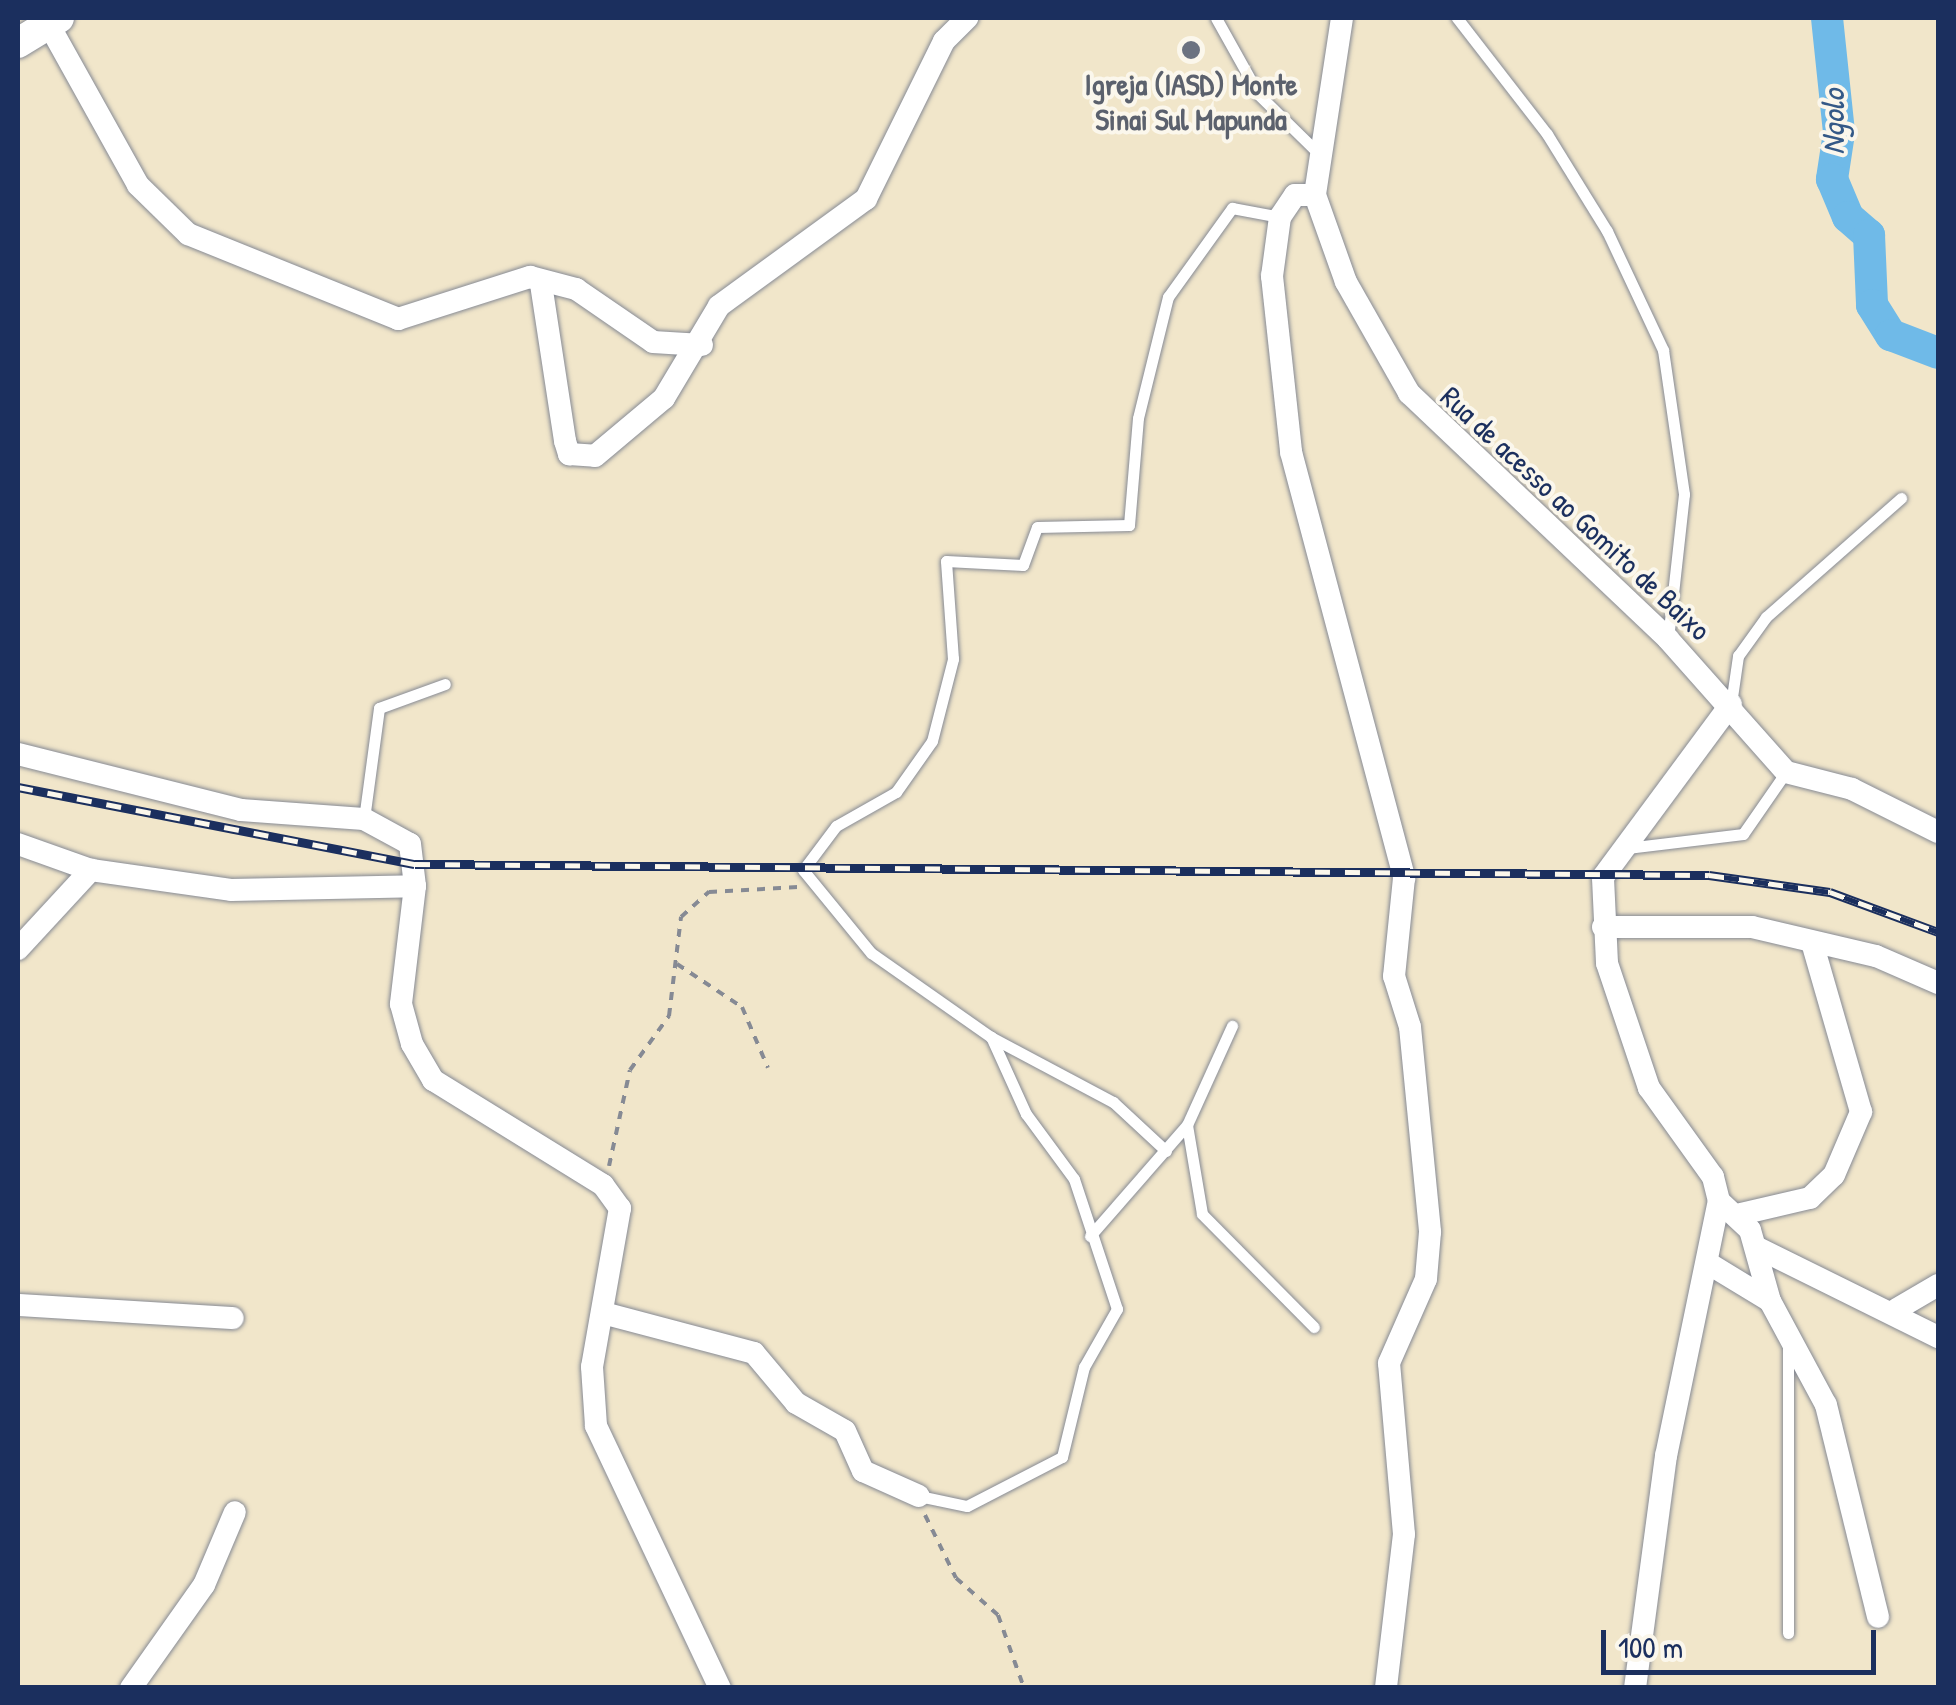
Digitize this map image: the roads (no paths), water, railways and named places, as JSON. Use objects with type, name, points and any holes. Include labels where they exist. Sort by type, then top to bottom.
[{"type":"street","points":[[541,284],[565,441],[580,459],[630,430],[702,345],[719,306],[866,198],[944,41],[966,18]]},
{"type":"street","name":"Rua de acesso ao Gomito de Baixo","points":[[1342,18],[1318,153],[1315,195],[1346,282],[1431,423],[1668,639],[1731,704],[1786,772]]},
{"type":"street","points":[[18,43],[54,21],[138,185],[188,234],[398,320],[421,319],[518,277],[576,289],[653,342],[702,345]]},
{"type":"street","points":[[1315,195],[1295,195],[1280,217],[1272,276],[1297,485],[1404,878],[1394,976],[1410,1027],[1430,1232],[1426,1279],[1388,1363],[1404,1534],[1386,1688]]},
{"type":"street","points":[[1634,1688],[1666,1456],[1711,1264],[1719,1201],[1713,1177],[1649,1088],[1603,927],[1603,877],[1731,704]]},
{"type":"street","points":[[18,754],[241,810],[364,819],[410,844],[415,886],[400,1004],[433,1080],[603,1185],[620,1208],[592,1367],[596,1426],[720,1688]]},
{"type":"street","points":[[1786,772],[1852,789],[1938,832]]},
{"type":"street","points":[[18,844],[91,870],[231,890],[415,886]]},
{"type":"street","points":[[18,950],[91,870]]},
{"type":"street","points":[[1603,927],[1752,927],[1938,983]]},
{"type":"street","points":[[1740,1214],[1810,1198],[1834,1175],[1861,1112],[1812,942]]},
{"type":"street","points":[[1719,1201],[1740,1214],[1758,1248],[1770,1301],[1826,1406],[1878,1616]]},
{"type":"street","points":[[1758,1248],[1898,1309],[1938,1336]]},
{"type":"street","points":[[1711,1264],[1770,1301]]},
{"type":"street","points":[[1898,1309],[1938,1285]]},
{"type":"street","points":[[18,1305],[232,1318]]},
{"type":"street","points":[[603,1313],[754,1353],[796,1403],[845,1430],[863,1471],[920,1496]]},
{"type":"street","points":[[131,1688],[204,1584],[235,1512]]},
{"type":"lane","points":[[1216,18],[1259,95],[1318,153]]},
{"type":"lane","points":[[1457,18],[1494,55],[1568,166],[1662,350],[1684,494],[1668,639]]},
{"type":"lane","points":[[1166,1151],[1100,1093],[991,1037],[871,953],[810,886],[811,850],[896,792],[932,740],[952,659],[946,561],[1023,565],[1037,527],[1129,525],[1135,435],[1168,297],[1232,208],[1280,217]]},
{"type":"lane","points":[[1731,704],[1738,656],[1766,618],[1901,498]]},
{"type":"lane","points":[[364,819],[379,708],[444,684]]},
{"type":"lane","points":[[1628,848],[1744,834],[1786,772]]},
{"type":"lane","points":[[1090,1236],[1187,1125],[1232,1026]]},
{"type":"lane","points":[[920,1496],[967,1506],[1062,1457],[1084,1367],[1117,1310],[1074,1180],[1026,1114],[991,1037]]},
{"type":"lane","points":[[1187,1125],[1202,1214],[1314,1328]]},
{"type":"lane","points":[[1788,1334],[1788,1632]]},
{"type":"waterway","name":"Ngolo","points":[[1827,18],[1839,133],[1832,179],[1848,217],[1869,235],[1872,305],[1891,335],[1938,353]]},
{"type":"railway","points":[[18,787],[415,864],[1709,875],[1830,892],[1938,932]]},
{"type":"place","name":"Igreja (IASD) Monte Sinai Sul Mapunda","points":[[1191,50]]}]
